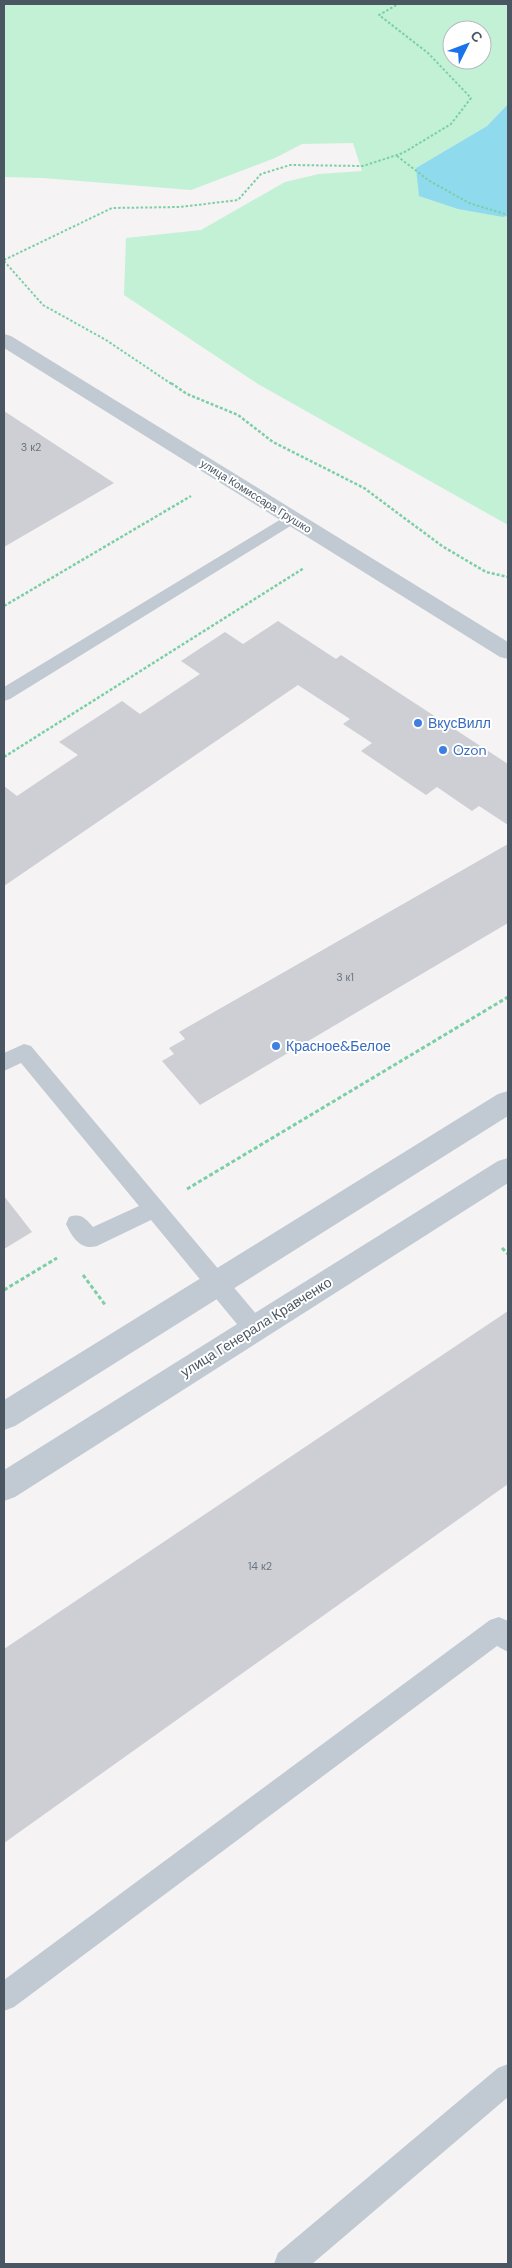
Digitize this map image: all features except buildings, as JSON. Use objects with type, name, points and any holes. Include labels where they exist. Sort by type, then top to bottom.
[{"type":"street","name":"улица Комиссара Грушко","points":[[4,340],[508,652]]},
{"type":"street","points":[[4,1416],[508,1102]]},
{"type":"street","name":"улица Генерала Кравченко","points":[[4,1486],[254,1328],[505,1176]]},
{"type":"lane","points":[[4,695],[291,518]]},
{"type":"lane","points":[[4,1063],[24,1052],[254,1328]]},
{"type":"lane","points":[[83,1231],[154,1209]]},
{"type":"lane","points":[[4,1998],[505,1631]]},
{"type":"lane","points":[[289,2264],[508,2078]]},
{"type":"path","points":[[398,4],[379,15],[404,30],[440,63],[471,98],[452,124],[396,155],[363,166],[290,165],[261,174],[238,200],[180,207],[112,208],[4,260],[43,305],[106,340],[187,394],[238,415],[273,442],[364,488],[442,546],[479,568],[508,577]]},
{"type":"path","points":[[396,155],[428,180],[469,202],[508,214]]},
{"type":"path","points":[[4,606],[196,494]]},
{"type":"path","points":[[4,757],[308,565]]},
{"type":"path","points":[[154,1209],[508,997]]},
{"type":"path","points":[[4,1290],[67,1252],[83,1231]]},
{"type":"path","points":[[502,1248],[508,1254]]},
{"type":"path","points":[[67,1252],[107,1307]]},
{"type":"green space","points":[[4,4],[508,4],[508,104],[487,126],[416,168],[503,217],[508,216],[508,525],[258,384],[124,295],[126,238],[201,230],[285,182],[319,174],[362,171],[353,143],[302,144],[275,158],[191,190],[43,178],[4,177]]},
{"type":"water","points":[[508,104],[508,216],[503,217],[458,209],[419,196],[416,168],[487,126]]},
{"type":"place","name":"ВкусВилл","points":[[418,723]]},
{"type":"place","name":"Ozon","points":[[443,750]]},
{"type":"place","name":"Красное&Белое","points":[[276,1046]]}]
